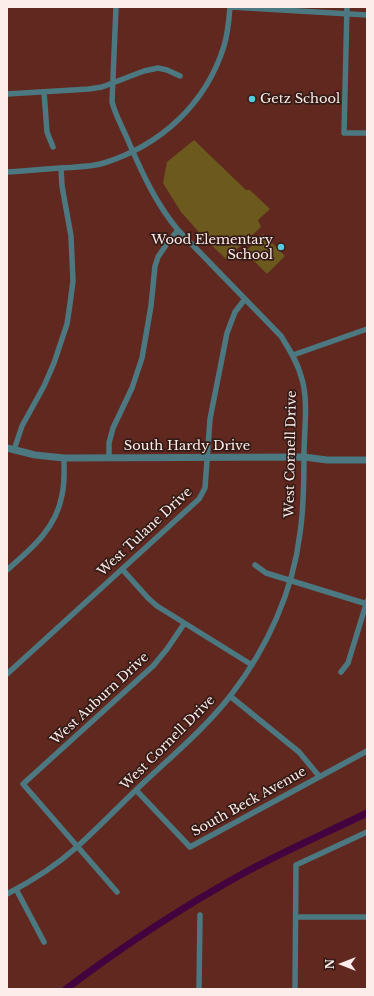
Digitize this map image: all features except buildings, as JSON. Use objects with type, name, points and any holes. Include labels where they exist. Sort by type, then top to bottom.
[{"type":"street","name":"West Cornell Drive","points":[[77,847],[200,729],[230,696],[252,665],[267,639],[291,581],[300,534],[303,503],[305,397],[302,377],[293,355],[281,336],[178,230],[158,203],[133,152],[112,102],[116,7]]},
{"type":"street","points":[[7,172],[82,167],[104,163],[133,152],[148,144],[168,130],[191,107],[211,76],[224,46],[231,7],[367,15]]},
{"type":"street","points":[[347,7],[344,133],[367,133]]},
{"type":"street","points":[[7,94],[88,90],[144,71],[158,68],[180,76]]},
{"type":"street","points":[[44,92],[47,132],[53,147]]},
{"type":"street","points":[[10,449],[44,386],[54,363],[63,337],[70,304],[73,281],[71,236],[62,186],[61,168]]},
{"type":"street","points":[[109,458],[109,443],[113,428],[132,388],[142,358],[151,306],[155,266],[158,256],[178,230]]},
{"type":"street","name":"West Tulane Drive","points":[[7,674],[199,499],[205,488],[210,419],[227,333],[234,312],[245,299]]},
{"type":"street","points":[[293,355],[367,329]]},
{"type":"street","name":"South Hardy Drive","points":[[10,449],[35,455],[64,458],[304,458],[328,460],[367,460]]},
{"type":"street","points":[[7,570],[37,543],[52,524],[58,511],[62,495],[64,458]]},
{"type":"street","points":[[254,565],[266,573],[367,603],[348,663],[341,672]]},
{"type":"street","points":[[122,569],[153,602],[184,624],[252,665]]},
{"type":"street","name":"West Auburn Drive","points":[[77,847],[22,784],[153,666],[184,624]]},
{"type":"street","points":[[230,696],[299,752],[319,776]]},
{"type":"street","name":"South Beck Avenue","points":[[136,790],[190,847],[367,751]]},
{"type":"street","points":[[295,989],[296,865],[367,832]]},
{"type":"street","points":[[7,894],[16,890],[55,865],[77,847],[117,892]]},
{"type":"street","points":[[16,890],[44,942]]},
{"type":"street","points":[[199,989],[200,915]]},
{"type":"street","points":[[296,917],[367,917]]},
{"type":"shaded area","points":[[194,140],[246,190],[250,190],[270,209],[258,220],[261,227],[226,259],[205,239],[181,212],[163,183],[167,162]]},
{"type":"shaded area","points":[[263,234],[285,256],[267,274],[245,252]]},
{"type":"waterway","points":[[66,989],[109,958],[198,899],[274,857],[367,813]]},
{"type":"place","name":"Getz School","points":[[252,99]]},
{"type":"place","name":"Wood Elementary School","points":[[281,247]]}]
